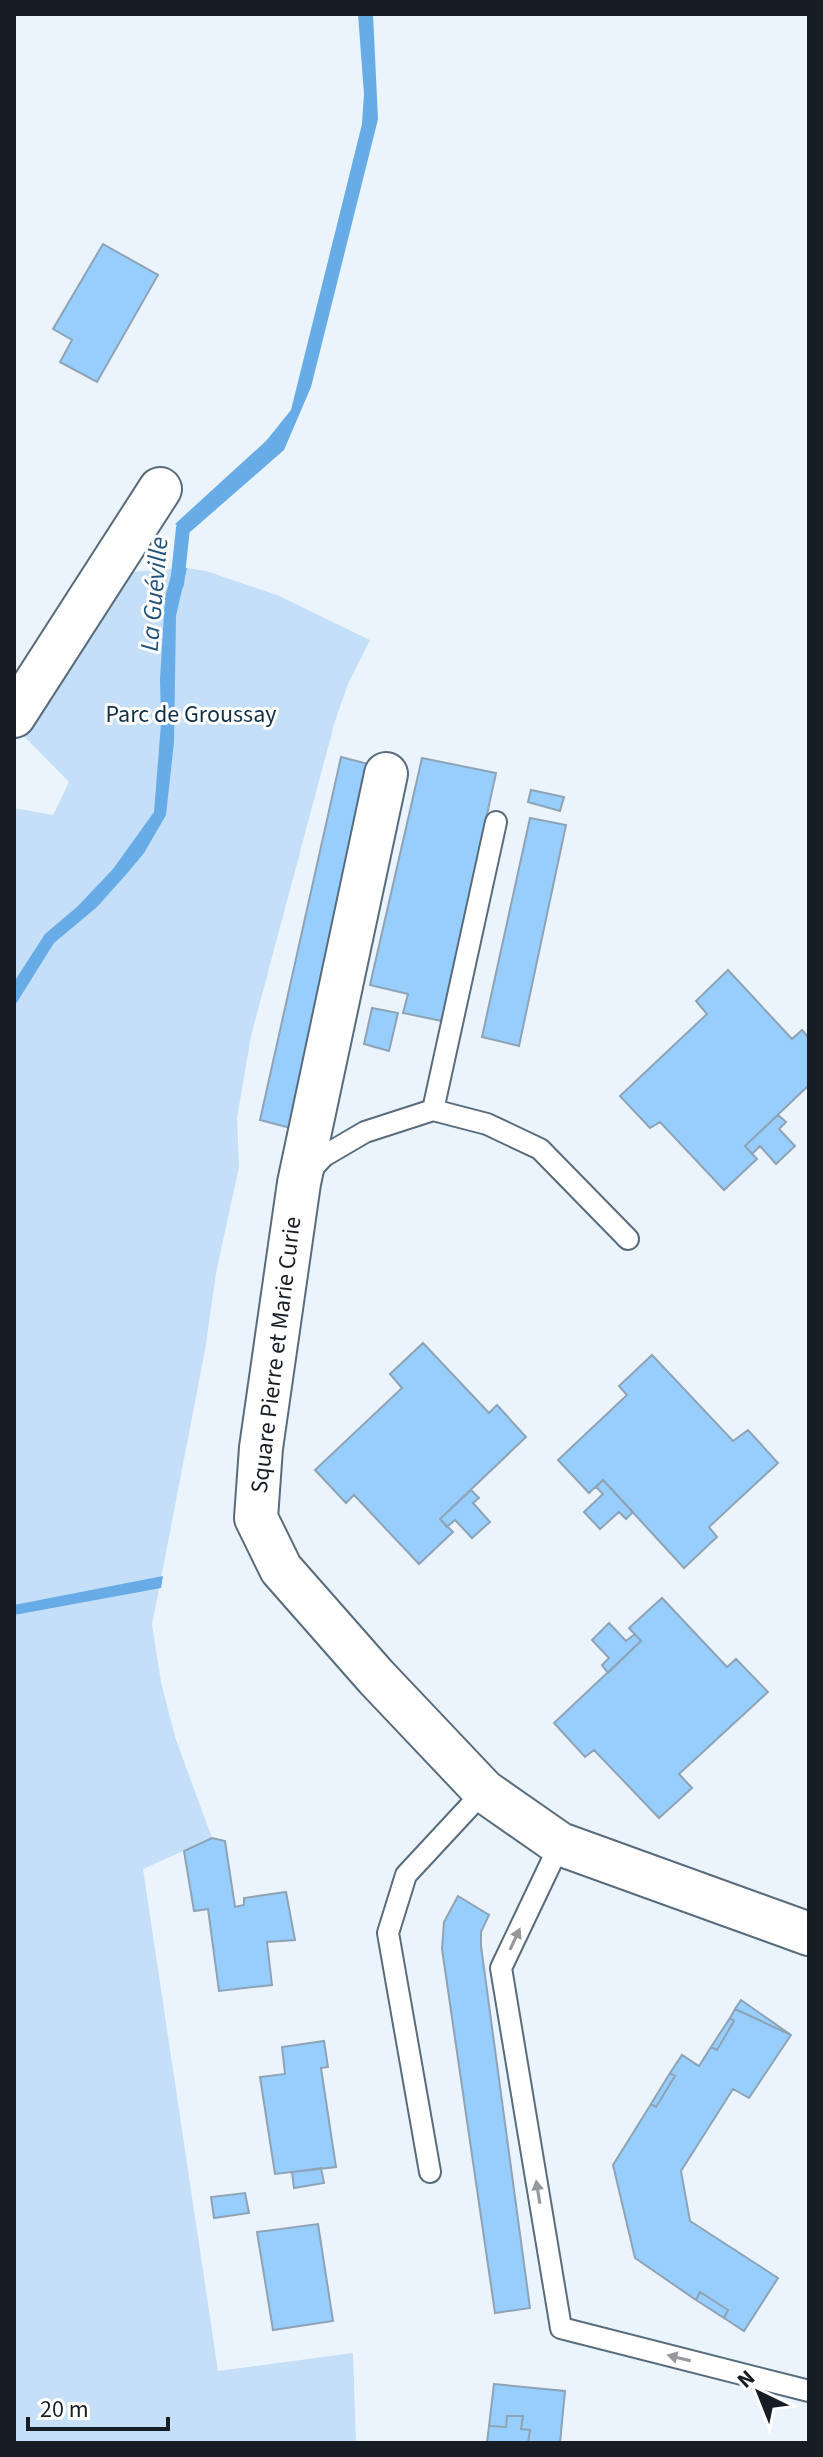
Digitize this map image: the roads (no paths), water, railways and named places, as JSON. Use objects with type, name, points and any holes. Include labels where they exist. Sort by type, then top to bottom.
[{"type":"street","points":[[14,716],[160,489]]},
{"type":"street","name":"Square Pierre et Marie Curie","points":[[386,774],[299,1183],[261,1448],[256,1518],[281,1569],[376,1677],[484,1791],[560,1844],[809,1934]]},
{"type":"lane","points":[[433,1110],[496,822]]},
{"type":"lane","points":[[299,1183],[324,1156],[365,1132],[433,1110],[487,1124],[540,1149],[628,1239]]},
{"type":"lane","points":[[430,2172],[388,1933],[406,1875],[484,1791]]},
{"type":"lane","points":[[560,1844],[501,1968],[561,2328],[809,2391]]},
{"type":"water","points":[[358,14],[373,14],[378,119],[311,387],[284,450],[190,532],[175,524],[266,441],[291,410],[362,124],[364,94]]},
{"type":"water","points":[[187,568],[176,616],[174,742],[166,815],[144,853],[130,870],[97,907],[54,943],[14,1007],[14,982],[45,934],[77,907],[113,869],[154,812],[161,724],[160,679],[165,597],[173,569]]},
{"type":"water","points":[[163,1576],[161,1588],[14,1615],[14,1605]]},
{"type":"waterway","name":"La Guéville","points":[[177,584],[183,528],[197,516]]},
{"type":"park label","name":"Parc de Groussay","points":[[191,714]]}]
